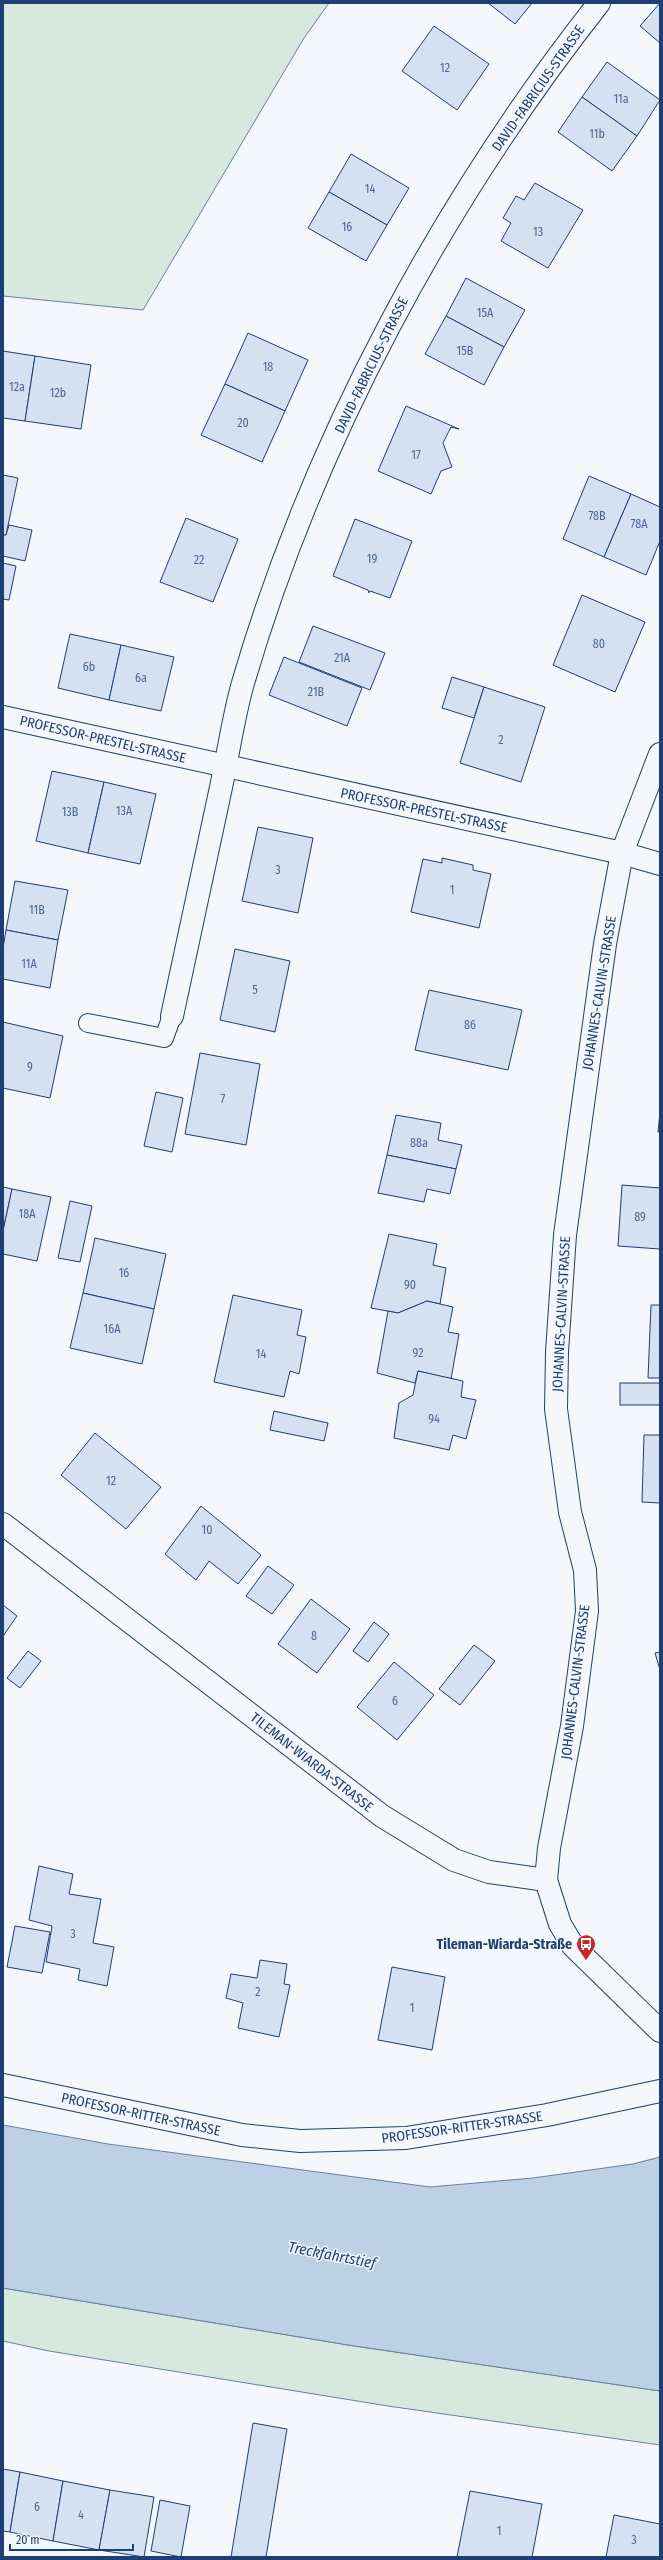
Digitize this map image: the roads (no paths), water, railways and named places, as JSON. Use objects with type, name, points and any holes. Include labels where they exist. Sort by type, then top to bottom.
[{"type":"street","name":"DAVID-FABRICIUS-STRASSE","points":[[226,766],[243,684],[297,530],[326,457],[393,316],[460,202],[562,50],[599,3]]},
{"type":"street","name":"PROFESSOR-PRESTEL-STRASSE","points":[[3,717],[622,853],[660,864]]},
{"type":"street","name":"JOHANNES-CALVIN-STRASSE","points":[[546,1880],[549,1848],[572,1726],[587,1611],[585,1570],[570,1512],[556,1409],[558,1318],[565,1235],[605,944],[622,853],[660,754]]},
{"type":"street","points":[[172,1016],[226,766]]},
{"type":"street","name":"TILEMAN-WIARDA-STRASSE","points":[[3,1524],[382,1816],[454,1860],[489,1872],[546,1880]]},
{"type":"street","points":[[546,1880],[560,1924],[573,1946],[660,2031]]},
{"type":"street","name":"PROFESSOR-RITTER-STRASSE","points":[[3,2085],[242,2135],[300,2141],[406,2138],[547,2115],[660,2091]]},
{"type":"lane","points":[[88,1023],[164,1038],[172,1016]]},
{"type":"water","name":"Treckfahrtstief","points":[[3,2125],[108,2144],[430,2187],[533,2178],[633,2164],[660,2157],[660,2391],[348,2345],[3,2288]]},
{"type":"place","name":"Tileman-Wiarda-Straße","points":[[586,1961]]}]
